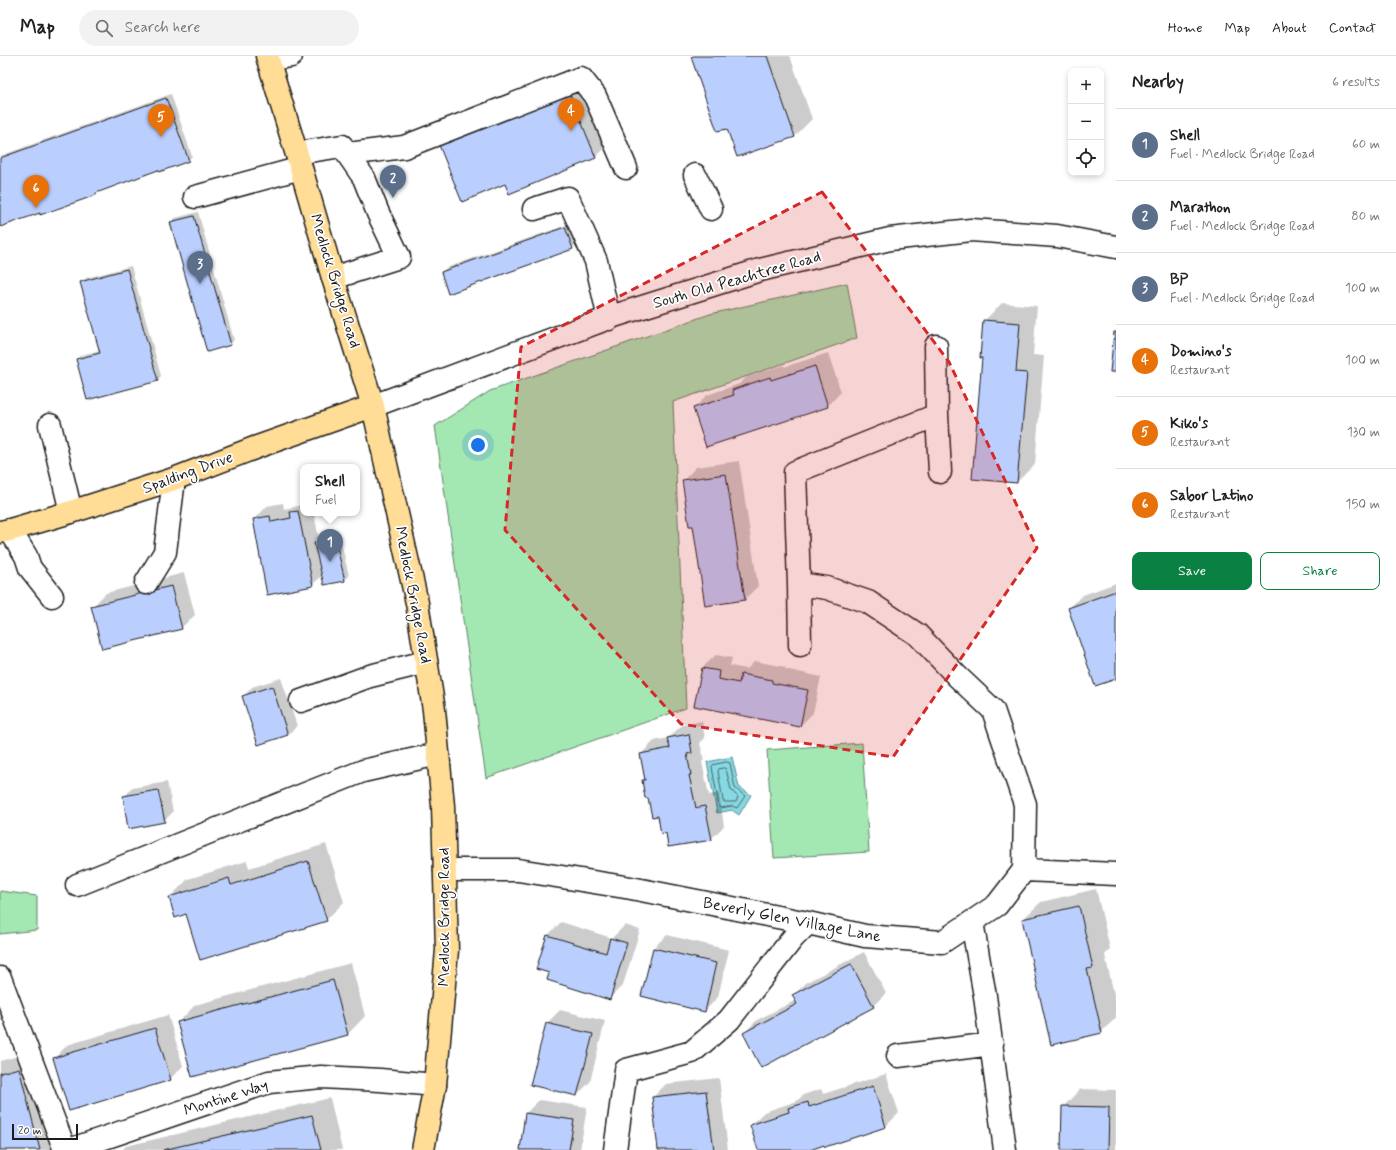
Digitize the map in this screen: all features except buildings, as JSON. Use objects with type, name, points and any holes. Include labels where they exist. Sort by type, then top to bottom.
[{"type":"main road","name":"Medlock Bridge Road","points":[[268,57],[333,278],[373,406],[417,603],[434,710],[443,806],[446,870],[447,950],[436,1085],[423,1150]]},
{"type":"main road","name":"Spalding Drive","points":[[5,531],[71,512],[174,479],[257,447],[373,406]]},
{"type":"street","points":[[268,57],[291,56]]},
{"type":"street","points":[[348,154],[404,147],[581,78],[595,96],[626,168]]},
{"type":"street","points":[[195,197],[342,146],[364,178],[378,213],[399,257],[333,278]]},
{"type":"street","points":[[695,175],[711,209]]},
{"type":"street","points":[[534,209],[568,198],[596,261],[609,319]]},
{"type":"street","name":"South Old Peachtree Road","points":[[373,406],[609,319],[760,270],[890,239],[971,230],[1057,236],[1116,247]]},
{"type":"street","points":[[936,346],[940,472]]},
{"type":"street","points":[[800,645],[795,472],[937,415]]},
{"type":"street","points":[[50,424],[71,512]]},
{"type":"street","points":[[146,583],[164,552],[174,479]]},
{"type":"street","points":[[5,531],[26,556],[30,568],[52,596]]},
{"type":"street","points":[[798,584],[827,588],[868,602],[918,635],[958,677],[993,710],[1025,804],[1024,870],[1116,874]]},
{"type":"street","points":[[301,701],[370,676],[426,662]]},
{"type":"street","points":[[77,886],[363,771],[438,754]]},
{"type":"street","name":"Beverly Glen Village Lane","points":[[446,870],[518,870],[631,888],[808,923],[865,936],[942,942],[997,905],[1024,870]]},
{"type":"street","points":[[972,922],[992,1044],[1005,1150]]},
{"type":"street","points":[[615,1150],[626,1070],[692,1052],[729,1020],[793,938],[808,923]]},
{"type":"street","points":[[0,978],[65,1150]]},
{"type":"street","points":[[898,1056],[992,1044]]},
{"type":"street","name":"Montine Way","points":[[69,1150],[269,1082],[321,1077],[436,1085]]},
{"type":"highlighted area","points":[[822,192],[949,362],[1037,548],[893,757],[681,724],[505,530],[521,347]]},
{"type":"green space","points":[[847,283],[857,338],[673,402],[686,708],[486,778],[435,426],[490,391],[710,314]]},
{"type":"green space","points":[[862,743],[869,852],[774,858],[767,750]]},
{"type":"green space","points":[[0,891],[37,896],[37,930],[0,934]]},
{"type":"water","points":[[732,757],[739,787],[751,795],[739,815],[732,810],[717,813],[707,762]]},
{"type":"place","name":"Domino's","points":[[571,131]]},
{"type":"place","name":"Kiko's","points":[[161,137]]},
{"type":"place","name":"Marathon","points":[[393,198]]},
{"type":"place","name":"Sabor Latino","points":[[36,208]]},
{"type":"place","name":"BP","points":[[200,284]]},
{"type":"place","name":"Shell","points":[[330,562]]}]
